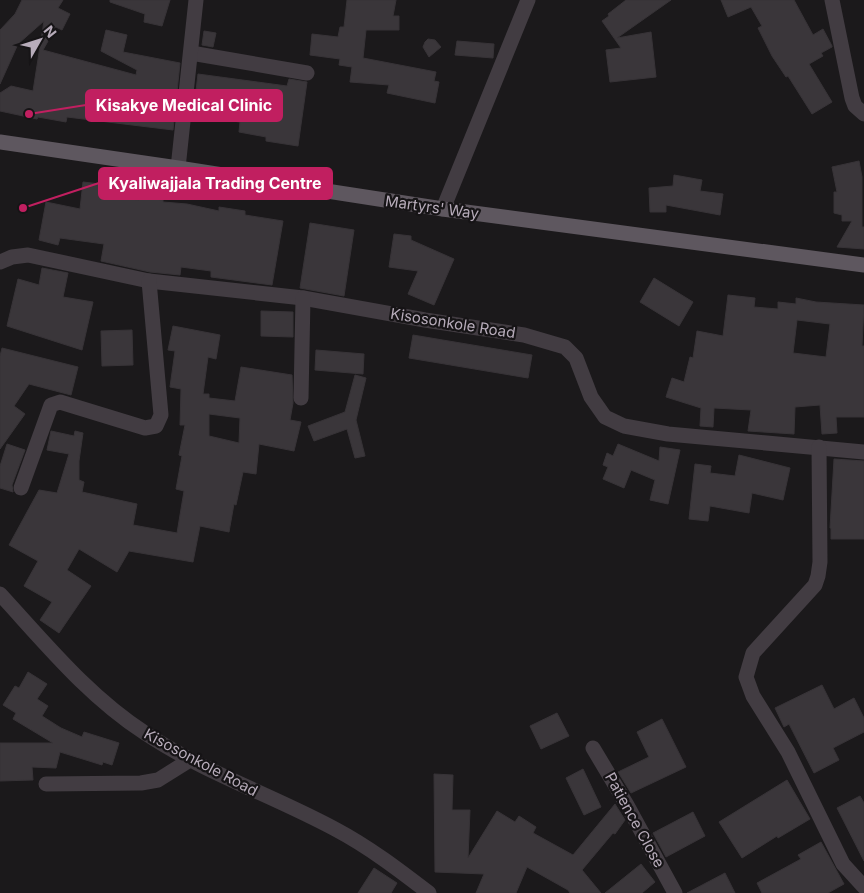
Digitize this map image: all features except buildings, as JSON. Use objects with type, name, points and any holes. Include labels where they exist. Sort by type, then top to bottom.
[{"type":"main road","name":"Martyrs' Way","points":[[0,142],[444,209],[864,265]]},
{"type":"street","points":[[178,168],[192,54],[196,0]]},
{"type":"street","points":[[444,209],[528,0]]},
{"type":"street","points":[[832,0],[852,98],[855,106],[864,114]]},
{"type":"street","points":[[192,54],[307,73]]},
{"type":"street","name":"Kisosonkole Road","points":[[0,262],[12,257],[28,255],[149,281],[303,298],[424,320],[524,335],[565,347],[576,358],[591,397],[605,417],[624,426],[668,434],[864,452]]},
{"type":"street","points":[[21,488],[51,405],[60,402],[145,428],[156,426],[161,415],[149,281]]},
{"type":"street","points":[[301,398],[303,298]]},
{"type":"street","points":[[819,447],[820,562],[818,576],[815,585],[806,596],[753,653],[746,677],[753,696],[788,752],[843,864],[864,887]]},
{"type":"street","name":"Kisosonkole Road","points":[[0,594],[74,675],[114,713],[190,760],[336,829],[384,859],[429,893]]},
{"type":"street","name":"Patience Close","points":[[593,748],[627,805],[675,893]]},
{"type":"street","points":[[46,784],[141,783],[158,780],[190,760]]},
{"type":"place","name":"Kisakye Medical Clinic","points":[[29,114]]},
{"type":"place","name":"Kyaliwajjala Trading Centre","points":[[23,208]]}]
